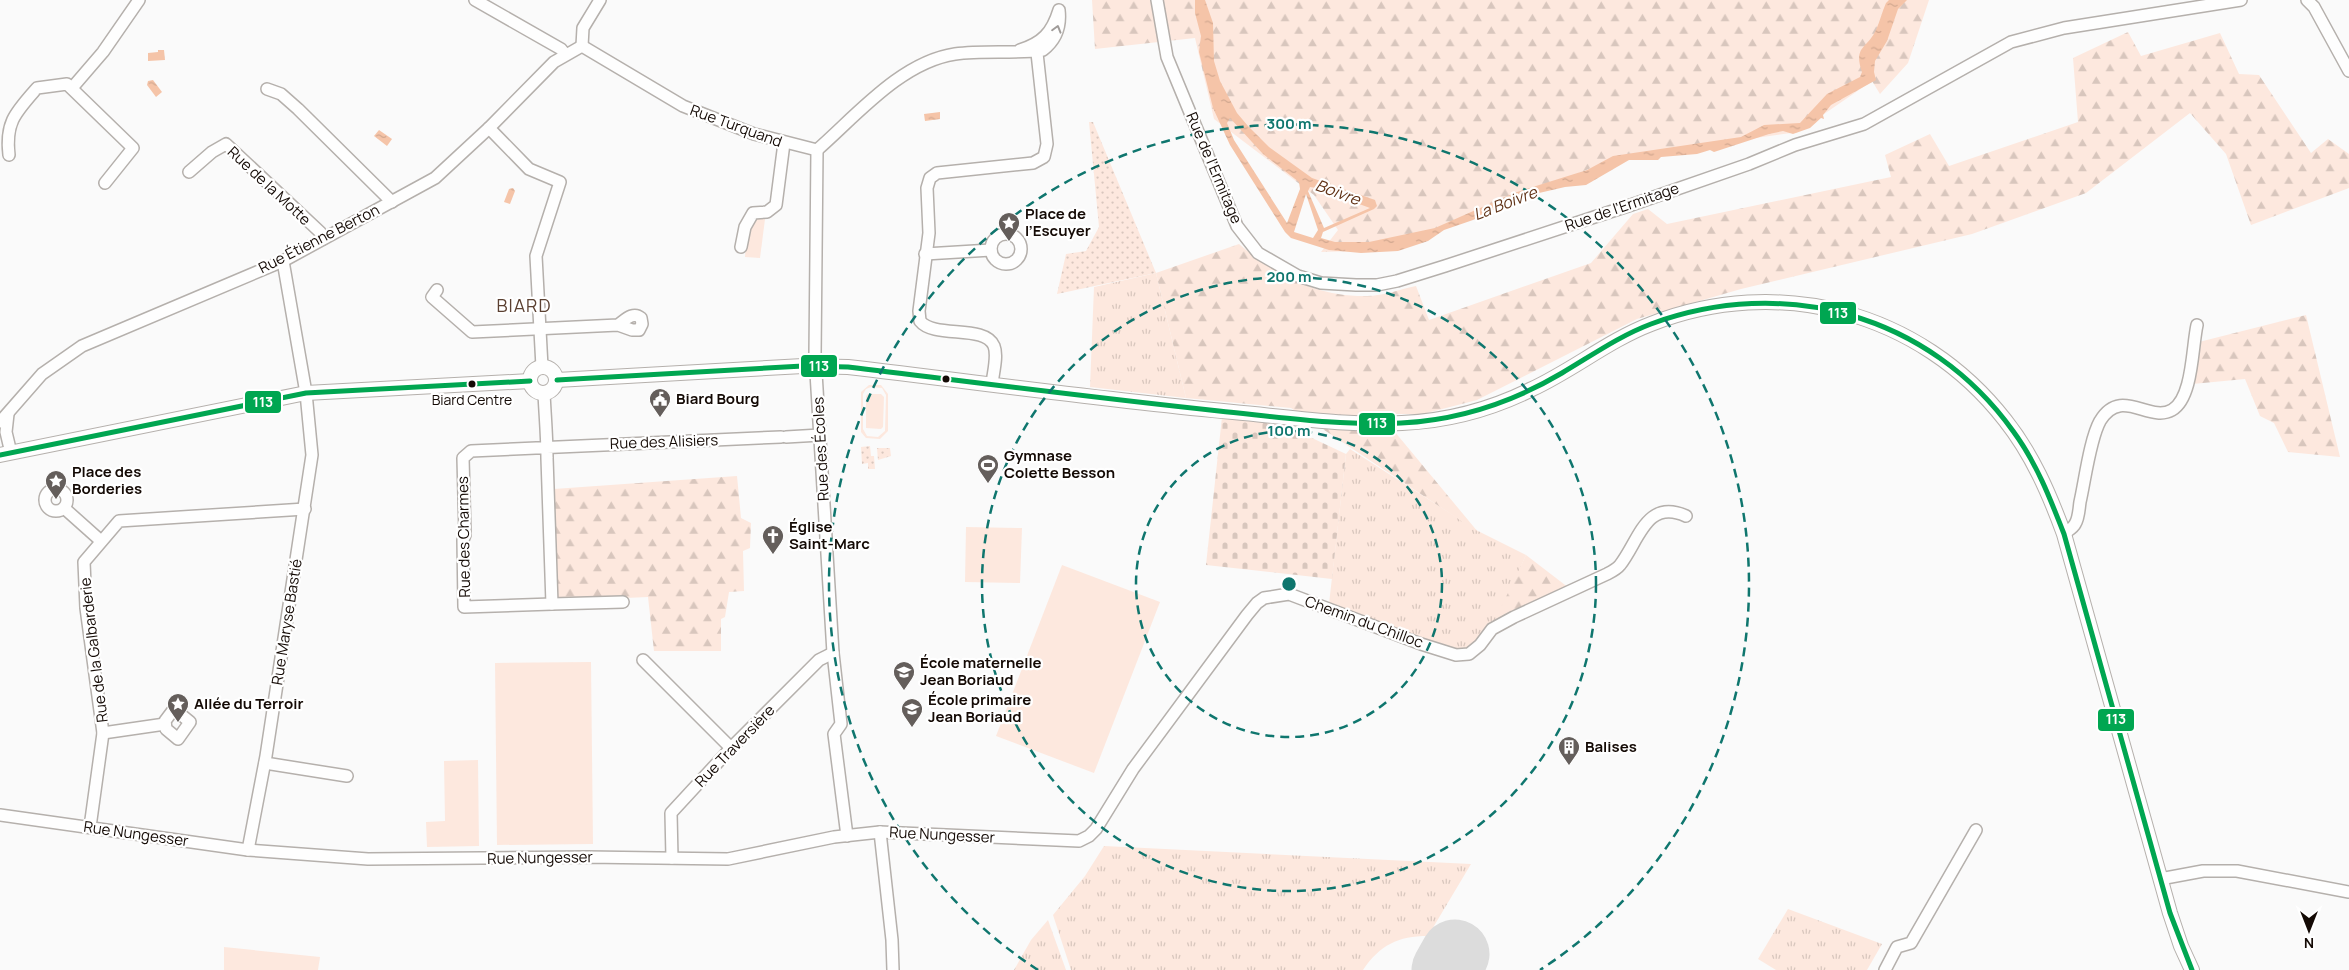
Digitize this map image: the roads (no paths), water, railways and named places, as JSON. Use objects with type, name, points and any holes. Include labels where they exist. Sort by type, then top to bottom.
[{"type":"street","points":[[72,88],[103,52],[139,0]]},
{"type":"street","points":[[475,0],[561,49],[565,54]]},
{"type":"street","points":[[582,46],[584,28],[600,0]]},
{"type":"street","name":"Rue de l’Ermitage","points":[[1157,0],[1167,57],[1237,226],[1258,253],[1298,276],[1321,283],[1356,285],[1377,285],[1397,281],[1445,266],[1632,205],[1749,164],[1795,145],[1864,124],[2011,42],[2064,28],[2241,0]]},
{"type":"street","points":[[2307,0],[2314,7],[2349,70]]},
{"type":"street","points":[[817,150],[874,98],[902,77],[925,64],[954,54],[1020,50],[1050,44],[1058,29],[1059,5]]},
{"type":"street","name":"Rue Étienne Berton","points":[[0,422],[42,374],[82,346],[283,261],[435,178],[554,62],[582,46]]},
{"type":"street","name":"Rue Turquand","points":[[582,46],[683,106],[738,129],[784,143],[817,150]]},
{"type":"street","points":[[992,384],[995,354],[994,345],[990,341],[978,335],[928,328],[920,321],[930,217],[927,188],[930,178],[937,173],[1033,163],[1044,157],[1047,144],[1037,47]]},
{"type":"street","points":[[9,155],[6,136],[13,115],[37,88],[67,84],[133,148],[105,183]]},
{"type":"street","points":[[266,90],[281,94],[298,109],[392,202]]},
{"type":"street","points":[[488,128],[529,169],[560,182],[536,256],[542,367]]},
{"type":"street","points":[[741,247],[745,227],[753,213],[767,212],[776,205],[784,143]]},
{"type":"street","name":"Rue de la Motte","points":[[189,172],[212,152],[226,144],[320,232],[323,239]]},
{"type":"street","name":"Rue des Écoles","points":[[817,150],[816,366],[833,653],[841,724],[834,734],[847,836]]},
{"type":"street","points":[[925,254],[991,250]]},
{"type":"street","name":"Rue Maryse Bastié","points":[[248,850],[265,763],[312,455],[306,393],[283,261]]},
{"type":"street","points":[[437,290],[432,297],[472,332],[618,325]]},
{"type":"street","points":[[557,380],[816,366],[848,367],[1180,407],[1334,422],[1405,423],[1437,420],[1497,404],[1533,389],[1649,325],[1695,309],[1740,302],[1781,301],[1824,306],[1865,318],[1906,336],[1937,356],[1987,398],[2023,444],[2048,493],[2064,534],[2160,879],[2181,946],[2192,970]]},
{"type":"street","points":[[2064,534],[2076,524],[2095,434],[2104,416],[2108,410],[2116,406],[2136,407],[2162,413],[2177,407],[2182,401],[2187,385],[2197,325]]},
{"type":"street","points":[[530,381],[535,370],[542,367],[551,369],[557,380],[554,388],[544,393]]},
{"type":"street","points":[[8,412],[5,454],[306,393],[530,381]]},
{"type":"street","points":[[530,381],[534,388],[544,393]]},
{"type":"street","points":[[544,393],[552,604],[623,602]]},
{"type":"street","name":"Rue des Alisiers","points":[[547,447],[820,435]]},
{"type":"street","name":"Rue des Charmes","points":[[547,447],[471,451],[463,458],[464,607],[552,604]]},
{"type":"street","points":[[64,508],[101,541]]},
{"type":"street","name":"Rue de la Galbarderie","points":[[90,827],[103,733],[86,608],[84,562],[119,521],[305,509]]},
{"type":"street","name":"Chemin du Chilloc","points":[[1080,841],[1096,829],[1133,768],[1247,615],[1264,598],[1289,594],[1456,655],[1469,654],[1480,645],[1492,629],[1608,574],[1620,566],[1647,522],[1656,514],[1674,511],[1686,516]]},
{"type":"street","name":"Rue Traversière","points":[[672,858],[671,813],[731,748],[819,660],[833,653]]},
{"type":"street","points":[[643,660],[731,748]]},
{"type":"street","points":[[103,733],[165,724]]},
{"type":"street","points":[[265,763],[347,776]]},
{"type":"street","name":"Rue Nungesser","points":[[0,815],[248,850],[368,859],[728,859],[847,836],[880,832],[1080,841]]},
{"type":"street","points":[[1885,970],[1897,947],[1911,942],[1976,830]]},
{"type":"street","points":[[880,832],[893,970]]},
{"type":"street","points":[[2160,879],[2203,871],[2237,871],[2349,892]]},
{"type":"water","points":[[1195,0],[1205,0],[1213,23],[1214,61],[1220,81],[1237,113],[1248,126],[1269,147],[1312,178],[1375,200],[1377,206],[1374,209],[1323,232],[1321,238],[1335,242],[1369,242],[1435,228],[1514,193],[1587,170],[1613,156],[1741,137],[1764,125],[1800,123],[1827,94],[1860,77],[1862,72],[1860,52],[1876,30],[1886,3],[1889,0],[1907,0],[1898,9],[1887,41],[1875,61],[1874,72],[1876,80],[1831,105],[1823,115],[1824,119],[1821,118],[1810,128],[1793,134],[1783,131],[1769,134],[1714,152],[1710,150],[1697,154],[1661,157],[1658,160],[1629,160],[1586,185],[1565,187],[1539,193],[1525,200],[1519,198],[1473,220],[1444,230],[1428,241],[1398,251],[1361,253],[1329,250],[1291,238],[1285,232],[1230,145],[1213,108],[1199,52],[1201,36],[1195,13]],"holes":[[[1230,118],[1263,154],[1299,182],[1300,189],[1287,223],[1234,140],[1227,123]],[[1310,187],[1316,188],[1370,208],[1324,228],[1308,191]],[[1306,194],[1318,230],[1313,238],[1294,232]]]},
{"type":"water","points":[[158,50],[164,50],[165,60],[148,61],[148,53],[158,52]]},
{"type":"water","points":[[153,80],[162,92],[156,97],[147,85],[148,81]]},
{"type":"water","points":[[940,112],[940,119],[925,121],[924,114]]},
{"type":"water","points":[[379,130],[392,139],[387,146],[374,136]]},
{"type":"water","points":[[513,188],[515,191],[510,204],[504,202],[509,189]]},
{"type":"place","name":"Place de l’Escuyer","points":[[1009,242]]},
{"type":"place","name":"Biard Centre","points":[[472,384]]},
{"type":"place","name":"Biard Bourg","points":[[660,418]]},
{"type":"place","name":"Gymnase Colette Besson","points":[[988,484]]},
{"type":"place","name":"Place des Borderies","points":[[56,500]]},
{"type":"place","name":"Église Saint-Marc","points":[[773,555]]},
{"type":"place","name":"École maternelle Jean Boriaud","points":[[904,691]]},
{"type":"place","name":"Allée du Terroir","points":[[178,723]]},
{"type":"place","name":"École primaire Jean Boriaud","points":[[912,728]]},
{"type":"place","name":"Balises","points":[[1569,766]]},
{"type":"district","name":"BIARD","points":[[524,306]]},
{"type":"water label","name":"Boivre","points":[[1338,192]]},
{"type":"water label","name":"La Boivre","points":[[1505,203]]}]
